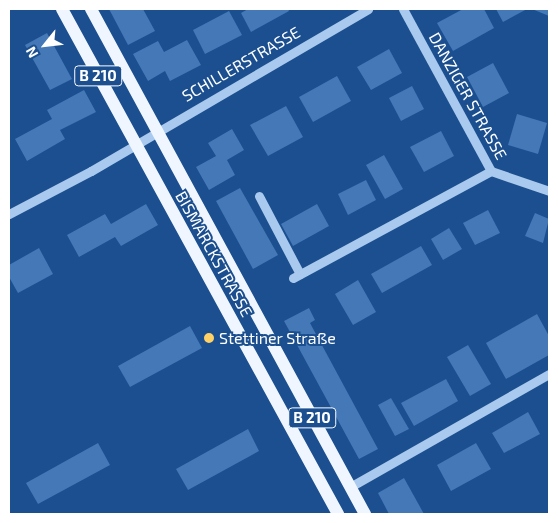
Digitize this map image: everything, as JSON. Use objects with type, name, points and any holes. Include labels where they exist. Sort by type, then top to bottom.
[{"type":"main road","name":"BISMARCKSTRASSE","points":[[62,9],[338,514]]},
{"type":"main road","name":"BISMARCKSTRASSE","points":[[90,9],[365,514]]},
{"type":"street","name":"SCHILLERSTRASSE","points":[[9,214],[135,144],[368,9]]},
{"type":"street","name":"DANZIGER STRASSE","points":[[403,9],[491,171],[549,191]]},
{"type":"street","points":[[260,196],[296,276],[491,171]]},
{"type":"street","points":[[350,487],[549,374]]},
{"type":"building","points":[[109,9],[143,9],[155,31],[128,45]]},
{"type":"building","points":[[248,9],[288,9],[289,11],[251,32],[241,13]]},
{"type":"building","points":[[463,9],[484,9],[494,28],[453,51],[437,23]]},
{"type":"building","points":[[496,9],[527,9],[503,22]]},
{"type":"building","points":[[532,9],[549,9],[549,16]]},
{"type":"building","points":[[229,11],[242,35],[205,54],[193,30]]},
{"type":"building","points":[[47,33],[72,79],[50,90],[25,45]]},
{"type":"building","points":[[187,40],[201,65],[170,81],[165,71],[148,81],[133,54],[158,41],[164,52]]},
{"type":"building","points":[[389,49],[402,73],[371,90],[357,67]]},
{"type":"building","points":[[493,63],[509,93],[483,107],[467,77]]},
{"type":"building","points":[[337,76],[351,101],[313,122],[299,97]]},
{"type":"building","points":[[412,86],[424,109],[401,121],[389,98]]},
{"type":"building","points":[[84,90],[96,112],[60,130],[65,139],[27,161],[15,139],[52,119],[47,110]]},
{"type":"building","points":[[286,106],[303,137],[268,156],[250,125]]},
{"type":"building","points":[[517,114],[547,123],[538,154],[508,145]]},
{"type":"building","points":[[232,129],[244,150],[227,160],[235,175],[209,190],[196,167],[216,156],[208,143]]},
{"type":"building","points":[[441,131],[454,156],[424,172],[410,147]]},
{"type":"building","points":[[384,155],[403,189],[385,199],[366,165]]},
{"type":"building","points":[[366,180],[376,200],[348,215],[338,194]]},
{"type":"building","points":[[240,188],[278,255],[253,269],[216,201]]},
{"type":"building","points":[[146,204],[158,225],[121,246],[115,237],[79,257],[67,235],[105,214],[111,224]]},
{"type":"building","points":[[317,204],[329,226],[293,246],[281,224]]},
{"type":"building","points":[[488,210],[500,233],[475,245],[463,223]]},
{"type":"building","points":[[535,213],[549,219],[543,243],[525,236]]},
{"type":"building","points":[[449,228],[462,249],[443,260],[431,239]]},
{"type":"building","points":[[421,246],[432,265],[382,293],[371,274]]},
{"type":"building","points":[[39,248],[53,274],[18,293],[9,277],[9,265]]},
{"type":"building","points":[[358,280],[376,312],[353,325],[335,294]]},
{"type":"building","points":[[309,308],[315,320],[310,323],[378,449],[359,459],[284,321]]},
{"type":"building","points":[[537,314],[549,336],[549,355],[506,379],[486,343]]},
{"type":"building","points":[[190,326],[202,348],[130,387],[118,366]]},
{"type":"building","points":[[468,345],[491,384],[470,396],[447,357]]},
{"type":"building","points":[[446,379],[458,401],[414,426],[401,403]]},
{"type":"building","points":[[391,398],[409,429],[395,436],[378,405]]},
{"type":"building","points":[[528,412],[540,434],[504,453],[492,433]]},
{"type":"building","points":[[248,429],[259,451],[188,490],[176,469]]},
{"type":"building","points":[[98,443],[110,465],[38,504],[26,483]]},
{"type":"building","points":[[476,443],[491,469],[451,491],[437,465]]},
{"type":"building","points":[[404,478],[424,514],[389,514],[378,493]]},
{"type":"place","name":"Stettiner Straße","points":[[209,338]]}]
